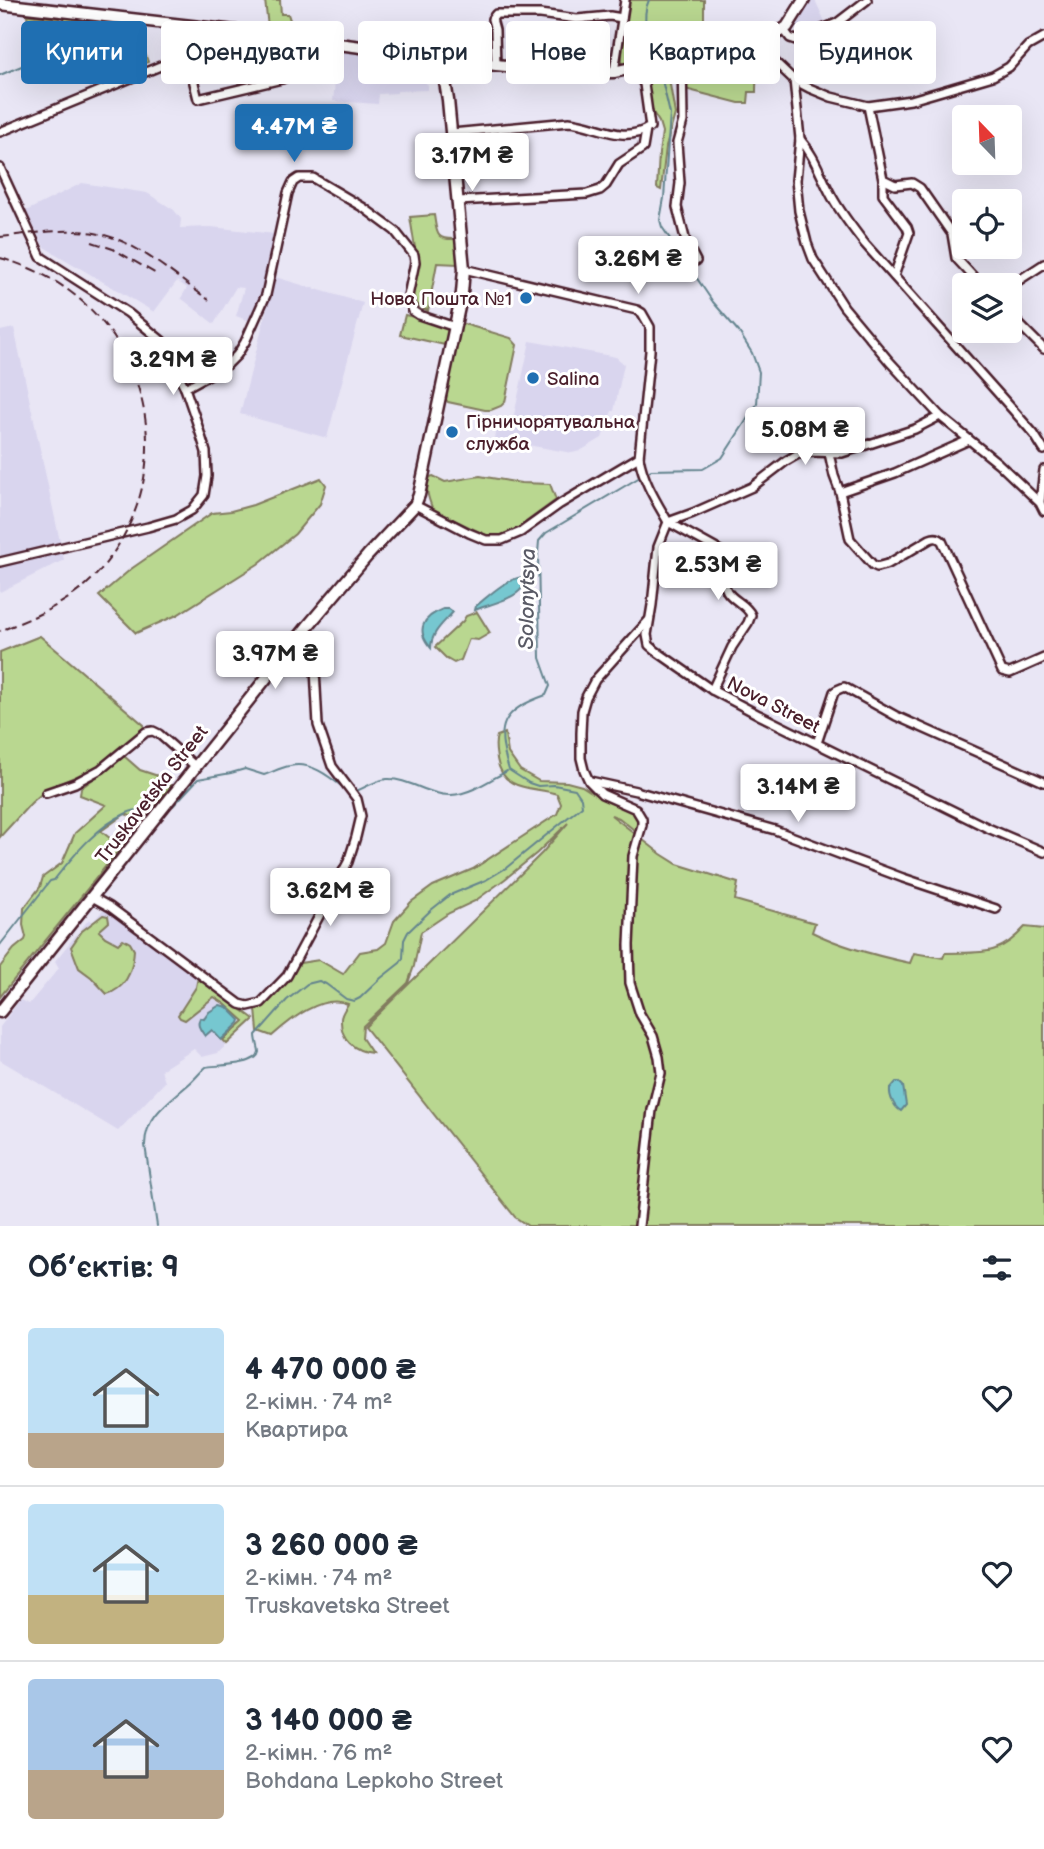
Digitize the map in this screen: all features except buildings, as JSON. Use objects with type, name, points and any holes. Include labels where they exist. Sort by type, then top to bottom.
[{"type":"street","points":[[614,72],[625,0]]},
{"type":"street","points":[[780,32],[793,20],[804,0]]},
{"type":"street","points":[[784,30],[790,38],[796,40],[837,23],[867,0]]},
{"type":"street","points":[[0,4],[57,5],[161,22]]},
{"type":"street","points":[[496,65],[492,19],[496,14],[540,14],[570,19],[611,16],[622,18]]},
{"type":"street","points":[[802,84],[831,97],[868,106],[911,100],[993,76],[1009,67],[1028,46],[1044,37]]},
{"type":"street","points":[[492,64],[578,74],[624,70]]},
{"type":"street","points":[[0,132],[161,66]]},
{"type":"street","points":[[780,67],[794,80]]},
{"type":"street","points":[[194,84],[198,99],[261,84]]},
{"type":"street","name":"Truskavetska Street","points":[[0,1012],[307,627],[415,505],[455,327],[464,269],[445,84]]},
{"type":"street","points":[[452,133],[569,122],[612,134],[646,130],[650,127],[644,84]]},
{"type":"street","points":[[682,84],[682,121],[677,143],[680,183],[677,207],[686,242],[695,261]]},
{"type":"street","points":[[794,84],[800,139],[796,180],[798,201],[813,259],[844,307],[889,361],[940,416],[999,463],[1042,507]]},
{"type":"street","points":[[868,106],[883,178],[883,195],[909,233],[894,276]]},
{"type":"street","points":[[458,201],[567,196],[600,190],[619,164],[641,150],[646,130]]},
{"type":"street","points":[[800,139],[808,148],[843,215],[865,244],[1020,418],[1044,450]]},
{"type":"street","points":[[0,168],[41,257],[120,307],[162,341],[185,388],[206,452],[207,476],[204,495],[192,510],[176,519],[0,562]]},
{"type":"street","points":[[185,388],[227,365],[245,342],[266,295],[288,193],[293,182],[299,177],[313,178],[364,208],[395,231],[414,255],[408,296],[413,311],[455,327]]},
{"type":"street","points":[[883,178],[895,185],[912,183],[920,188],[952,234],[956,258],[970,273]]},
{"type":"street","points":[[1022,278],[1044,264]]},
{"type":"street","points":[[464,269],[642,313],[650,327],[650,351],[639,457],[641,470],[668,522],[724,553],[729,569],[725,581],[726,590],[746,606],[751,615],[712,690]]},
{"type":"street","points":[[1022,327],[1044,349]]},
{"type":"street","points":[[668,522],[752,487],[799,454],[842,453],[915,429],[940,416]]},
{"type":"street","points":[[840,492],[895,473],[970,440]]},
{"type":"street","points":[[829,453],[850,539],[873,565],[888,564],[935,537],[942,541],[1002,671],[1010,673],[1044,658]]},
{"type":"street","points":[[415,505],[486,540],[502,540],[521,532],[560,504],[639,457]]},
{"type":"street","points":[[1042,507],[1044,470]]},
{"type":"street","name":"Nova Street","points":[[668,522],[658,547],[647,635],[649,645],[712,690],[988,828],[1044,852]]},
{"type":"street","points":[[639,1226],[652,1110],[661,1073],[653,1037],[640,1014],[630,983],[633,856],[642,819],[636,809],[602,794],[589,781],[581,758],[582,711],[586,697],[595,680],[649,620]]},
{"type":"street","points":[[92,897],[110,907],[240,1004],[248,1006],[261,1003],[286,975],[348,862],[361,816],[357,799],[332,766],[320,735],[314,650],[307,627]]},
{"type":"street","points":[[817,743],[834,692],[844,687],[896,716],[1044,782]]},
{"type":"street","points":[[46,793],[75,783],[101,769],[146,732],[159,734],[195,766]]},
{"type":"street","points":[[589,781],[636,791],[775,830],[903,878],[996,909]]},
{"type":"shaded area","points":[[810,0],[815,0],[825,21],[800,21]]},
{"type":"shaded area","points":[[344,50],[358,52],[358,84],[428,85],[428,90],[379,94],[378,104],[333,101],[335,84],[344,84]]},
{"type":"shaded area","points":[[82,183],[147,193],[174,210],[181,219],[180,228],[211,227],[275,234],[263,294],[252,322],[236,316],[244,288],[236,287],[214,324],[181,298],[187,288],[177,281],[154,312],[44,247],[26,211]]},
{"type":"shaded area","points":[[275,277],[363,303],[327,438],[240,414]]},
{"type":"shaded area","points":[[14,328],[64,560],[0,592],[0,331]]},
{"type":"shaded area","points":[[530,341],[616,357],[624,364],[614,411],[602,438],[580,451],[572,453],[495,439],[499,418],[513,420]]},
{"type":"shaded area","points":[[102,911],[107,911],[254,1019],[218,1053],[202,1057],[194,1049],[161,1070],[165,1082],[118,1131],[0,1060],[0,1027],[20,1000],[29,1004],[59,968],[55,961],[89,919],[93,922]]},
{"type":"green space","points":[[265,0],[280,0],[281,14],[288,14],[290,21],[267,21]]},
{"type":"green space","points":[[629,0],[704,0],[704,21],[627,21]]},
{"type":"green space","points":[[27,15],[60,21],[28,21]]},
{"type":"green space","points":[[64,17],[89,21],[65,21]]},
{"type":"green space","points":[[646,84],[670,84],[675,114],[666,147],[661,190],[657,188],[662,132],[652,111]]},
{"type":"green space","points":[[685,84],[756,84],[756,92],[749,92],[748,103],[685,89]]},
{"type":"green space","points":[[434,215],[438,234],[444,238],[456,239],[458,264],[437,263],[428,311],[417,305],[412,295],[416,254],[410,217]]},
{"type":"green space","points":[[405,315],[450,325],[445,345],[400,335]]},
{"type":"green space","points":[[464,324],[511,338],[517,345],[505,402],[491,410],[448,402],[444,397],[459,327]]},
{"type":"green space","points":[[433,476],[445,482],[480,476],[521,483],[550,484],[556,500],[515,530],[499,536],[486,535],[433,510],[427,490],[428,481]]},
{"type":"green space","points":[[321,478],[326,485],[320,504],[295,534],[258,564],[177,615],[136,633],[99,596],[131,569],[212,513],[253,505]]},
{"type":"green space","points":[[477,612],[490,633],[478,640],[469,639],[461,660],[454,663],[435,647],[466,616]]},
{"type":"green space","points":[[40,636],[144,725],[143,730],[95,768],[47,789],[0,837],[0,652]]},
{"type":"green space","points":[[505,733],[508,753],[520,770],[539,781],[567,782],[582,786],[633,812],[640,821],[638,833],[611,815],[677,864],[738,883],[735,900],[815,923],[812,932],[835,942],[910,963],[914,953],[943,958],[945,953],[989,951],[1006,944],[1025,927],[1044,929],[1044,1226],[528,1226],[515,1217],[365,1027],[542,853],[568,823],[505,879],[475,901],[449,913],[421,932],[408,983],[363,1026],[362,1038],[372,1053],[359,1050],[349,1043],[341,1026],[342,1013],[348,1004],[338,1002],[328,1002],[307,1010],[272,1036],[258,1031],[256,1009],[269,1000],[300,963],[319,960],[343,974],[360,952],[378,949],[386,943],[394,921],[411,902],[433,886],[473,869],[557,814],[561,804],[557,794],[512,783],[500,770],[495,748],[497,736]]},
{"type":"green space","points":[[124,756],[140,770],[161,777],[171,786],[141,822],[125,814],[101,831],[116,843],[123,836],[127,840],[0,997],[0,967],[26,937],[23,925],[24,908],[40,887],[43,877],[62,863],[75,833],[106,805],[80,795],[81,788]]},
{"type":"green space","points":[[103,915],[108,916],[109,922],[99,931],[118,944],[123,939],[130,943],[134,950],[128,977],[120,987],[107,994],[79,968],[71,947],[82,931]]},
{"type":"green space","points":[[198,977],[254,1019],[227,1044],[223,1040],[244,1021],[214,997],[185,1020],[178,1015],[196,987]]},
{"type":"water","points":[[522,577],[524,582],[518,592],[475,610],[476,606],[498,588]]},
{"type":"water","points":[[443,609],[453,612],[436,632],[431,648],[422,630],[430,616]]},
{"type":"water","points":[[220,1005],[227,1007],[240,1020],[221,1040],[212,1030],[205,1036],[199,1023],[200,1018],[204,1019]]},
{"type":"water","points":[[896,1082],[903,1086],[906,1105],[901,1111],[890,1095],[890,1089]]},
{"type":"waterway","name":"Solonytsya","points":[[645,21],[649,0]]},
{"type":"waterway","points":[[0,75],[21,66]]},
{"type":"waterway","name":"Solonytsya","points":[[645,474],[651,470],[703,469],[722,458],[757,404],[759,372],[752,353],[739,332],[713,302],[662,227],[660,220],[670,114],[663,84]]},
{"type":"waterway","name":"Solonytsya","points":[[157,1226],[145,1145],[149,1126],[167,1103],[206,1067],[235,1064],[257,1057],[259,1052],[256,1035],[287,1000],[307,984],[319,981],[346,999],[354,1001],[360,998],[400,963],[408,932],[431,910],[450,895],[486,880],[506,868],[582,806],[581,798],[575,789],[554,785],[538,786],[509,770],[503,731],[511,714],[519,707],[546,695],[550,686],[540,658],[539,541],[546,533],[640,477]]},
{"type":"waterway","points":[[173,806],[198,779],[245,769],[264,775],[287,767],[305,766],[320,771],[345,789]]},
{"type":"waterway","points":[[356,791],[375,782],[395,779],[435,793],[451,795],[466,792],[507,771]]},
{"type":"waterway","points":[[0,945],[50,881],[54,880],[96,833],[127,813],[154,807]]},
{"type":"railway","points":[[0,237],[60,231],[105,235],[142,252],[209,300]]},
{"type":"railway","points":[[92,242],[113,249],[158,275]]},
{"type":"railway","points":[[0,258],[49,278],[89,308],[119,346],[139,389],[147,436],[143,484],[126,531],[96,575],[75,594],[38,615],[0,631]]},
{"type":"place","name":"Нова Пошта №1","points":[[526,298]]},
{"type":"place","name":"Salina","points":[[533,378]]},
{"type":"place","name":"Гірничорятувальна служба","points":[[452,432]]}]
